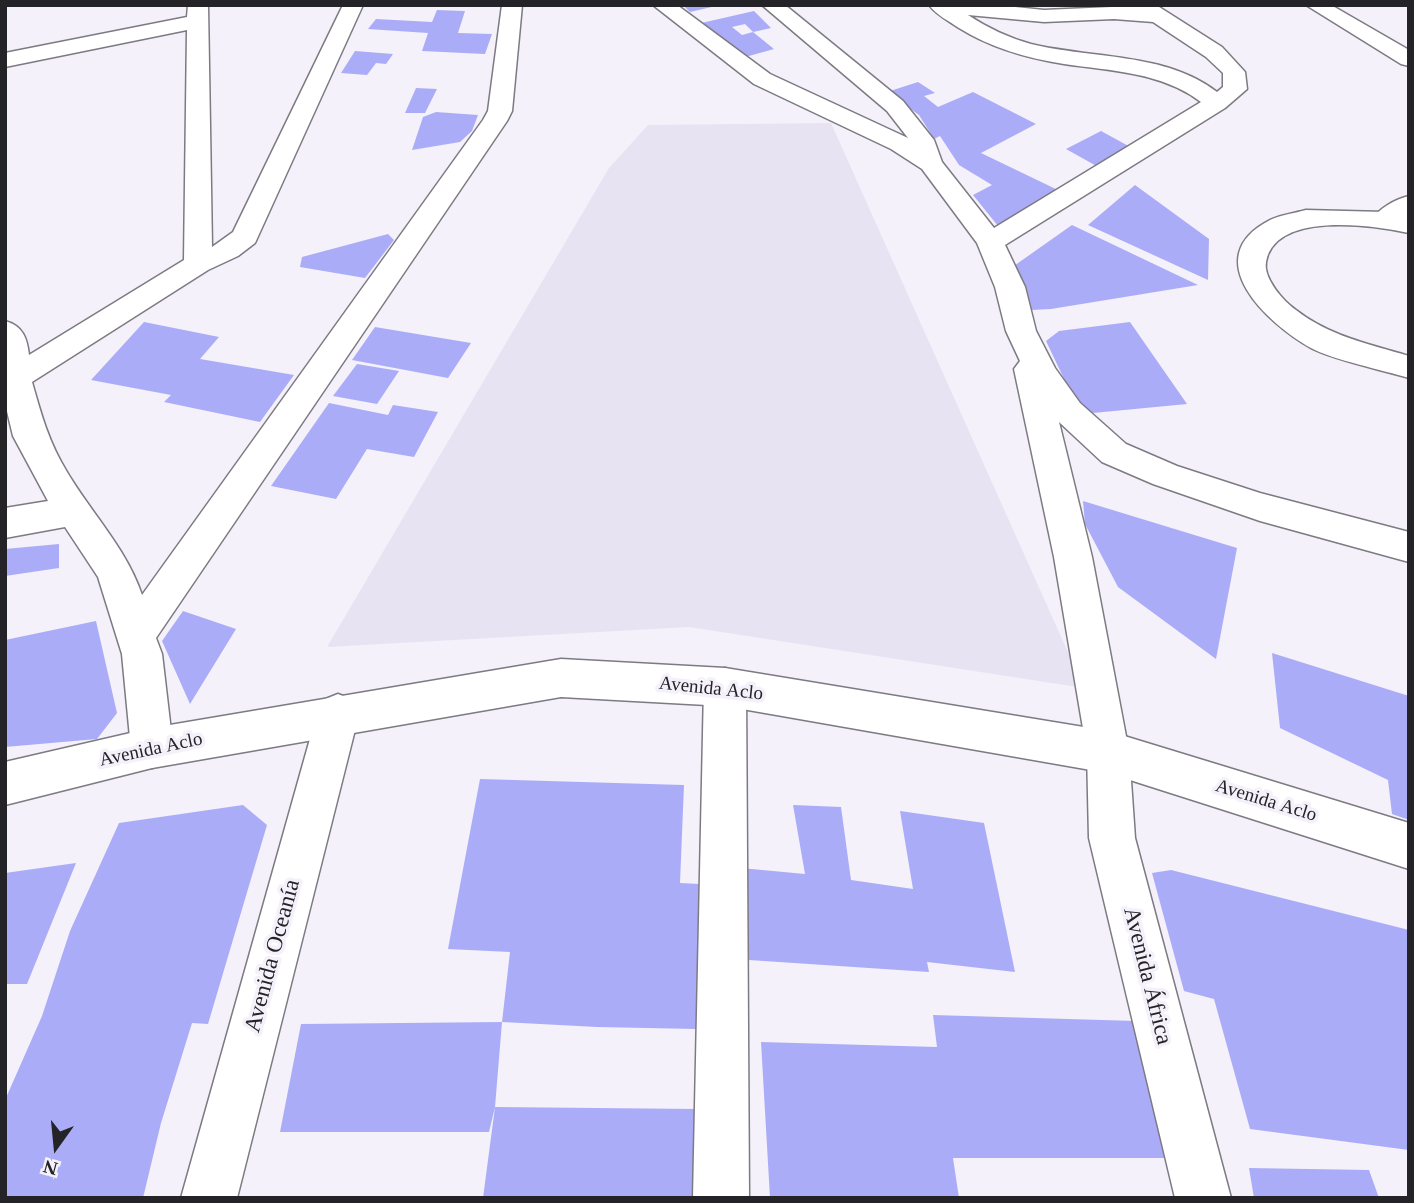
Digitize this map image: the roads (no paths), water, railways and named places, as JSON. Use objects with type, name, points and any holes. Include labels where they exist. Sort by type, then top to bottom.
[{"type":"street","points":[[15,378],[198,264],[228,250],[245,237],[352,5]]},
{"type":"street","points":[[136,635],[495,121],[500,111],[512,5]]},
{"type":"street","points":[[663,5],[762,79],[900,144],[931,164]]},
{"type":"street","points":[[772,5],[895,106],[922,140],[931,164],[990,242],[1010,287],[1021,331],[1042,373],[1069,411],[1114,453],[1165,475],[1260,507],[1409,547]]},
{"type":"street","points":[[1316,5],[1409,59]]},
{"type":"street","points":[[939,6],[1044,16],[1150,11],[1214,52],[1234,72],[1235,89],[1217,103],[990,242]]},
{"type":"street","points":[[939,6],[973,29],[1004,43],[1025,50],[1164,75],[1191,85],[1217,103]]},
{"type":"street","points":[[5,60],[199,13],[198,264]]},
{"type":"street","points":[[1409,204],[1397,222],[1306,218],[1279,226],[1256,244],[1251,266],[1257,284],[1283,316],[1324,342],[1409,367]]},
{"type":"street","points":[[5,331],[12,340],[15,378],[30,436],[55,484],[115,572],[142,654],[152,748]]},
{"type":"street","name":"Avenida África","points":[[1021,331],[1073,557],[1108,752],[1112,838],[1203,1198]]},
{"type":"street","points":[[5,523],[74,511]]},
{"type":"street","name":"Avenida Aclo","points":[[5,784],[152,748],[338,714],[561,678],[725,687],[1108,752],[1409,846]]},
{"type":"street","points":[[721,1198],[725,687]]},
{"type":"street","name":"Avenida Oceanía","points":[[209,1198],[338,714]]}]
